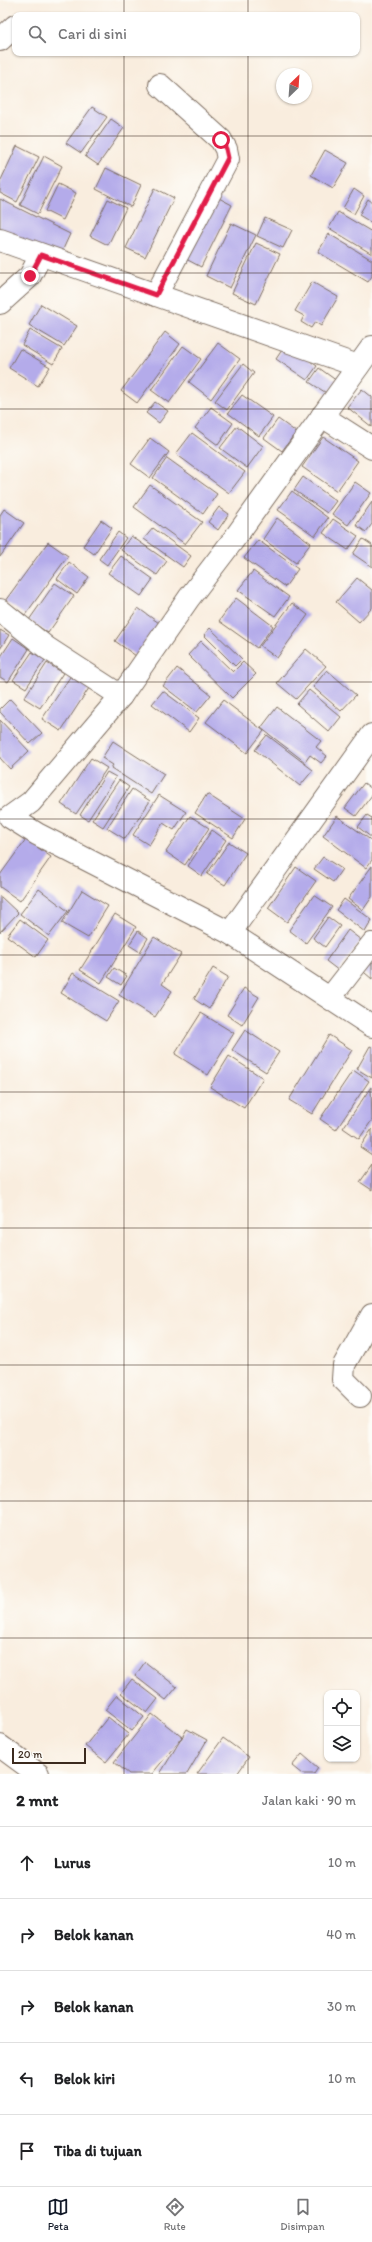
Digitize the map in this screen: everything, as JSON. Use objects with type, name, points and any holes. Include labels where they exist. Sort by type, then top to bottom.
[{"type":"street","points":[[0,40],[12,29]]},
{"type":"street","points":[[156,295],[228,158],[226,149],[221,140],[160,85]]},
{"type":"street","points":[[0,240],[358,366]]},
{"type":"street","points":[[0,303],[30,276],[41,255]]},
{"type":"street","points":[[5,817],[31,802],[121,696],[189,598],[234,540],[372,347]]},
{"type":"street","points":[[322,416],[372,448]]},
{"type":"street","points":[[0,610],[47,648],[121,696]]},
{"type":"street","points":[[230,933],[372,734]]},
{"type":"street","points":[[5,817],[230,933],[372,1026]]},
{"type":"street","points":[[330,998],[372,944]]},
{"type":"street","points":[[360,1396],[343,1379],[344,1365],[372,1316]]},
{"type":"street","points":[[0,1746],[38,1774]]},
{"type":"building","points":[[92,107],[107,117],[81,153],[66,143]]},
{"type":"building","points":[[111,119],[124,128],[98,165],[85,156]]},
{"type":"building","points":[[17,146],[39,157],[17,202],[0,193],[0,182]]},
{"type":"building","points":[[325,150],[348,163],[333,188],[311,175]]},
{"type":"building","points":[[44,156],[62,166],[38,214],[20,205]]},
{"type":"building","points":[[106,168],[141,185],[131,207],[96,189]]},
{"type":"building","points":[[58,184],[76,193],[63,220],[45,211]]},
{"type":"building","points":[[155,188],[174,198],[145,257],[126,248]]},
{"type":"building","points":[[354,189],[364,196],[354,214],[343,208]]},
{"type":"building","points":[[217,197],[232,205],[201,267],[186,259]]},
{"type":"building","points":[[0,199],[70,234],[59,258],[0,229]]},
{"type":"building","points":[[108,199],[126,208],[108,245],[90,236]]},
{"type":"building","points":[[368,199],[372,202],[372,223],[359,215]]},
{"type":"building","points":[[338,212],[372,232],[372,254],[329,228]]},
{"type":"building","points":[[265,218],[292,230],[283,248],[257,236]]},
{"type":"building","points":[[231,223],[256,235],[230,288],[206,276]]},
{"type":"building","points":[[329,234],[372,260],[372,276],[368,282],[318,252]]},
{"type":"building","points":[[256,243],[280,254],[256,304],[232,293]]},
{"type":"building","points":[[312,282],[338,297],[321,326],[315,322],[311,328],[301,322],[304,316],[295,311]]},
{"type":"building","points":[[41,304],[77,326],[64,346],[29,325]]},
{"type":"building","points":[[30,330],[62,349],[53,364],[22,345]]},
{"type":"building","points":[[165,332],[180,344],[137,403],[121,391]]},
{"type":"building","points":[[218,343],[240,359],[211,399],[189,382]]},
{"type":"building","points":[[286,344],[317,366],[307,380],[276,359]]},
{"type":"building","points":[[183,346],[201,359],[169,403],[151,390]]},
{"type":"building","points":[[20,349],[50,367],[38,386],[9,368]]},
{"type":"building","points":[[243,364],[254,373],[227,410],[215,401]]},
{"type":"building","points":[[319,368],[337,381],[328,394],[309,382]]},
{"type":"building","points":[[362,389],[372,397],[372,427],[347,407]]},
{"type":"building","points":[[242,395],[273,417],[259,436],[228,413]]},
{"type":"building","points":[[155,402],[168,411],[159,423],[146,413]]},
{"type":"building","points":[[211,407],[233,423],[218,445],[195,428]]},
{"type":"building","points":[[278,419],[296,432],[282,451],[264,438]]},
{"type":"building","points":[[237,426],[263,446],[247,468],[220,448]]},
{"type":"building","points":[[192,433],[245,472],[229,493],[176,454]]},
{"type":"building","points":[[323,437],[358,461],[337,491],[302,467]]},
{"type":"building","points":[[150,438],[169,452],[150,478],[131,464]]},
{"type":"building","points":[[167,458],[217,494],[203,514],[153,478]]},
{"type":"building","points":[[303,477],[336,501],[327,513],[294,490]]},
{"type":"building","points":[[355,482],[371,493],[348,525],[332,514]]},
{"type":"building","points":[[150,485],[202,522],[185,544],[134,507]]},
{"type":"building","points":[[292,491],[328,518],[315,536],[278,510]]},
{"type":"building","points":[[372,502],[372,524],[366,532],[356,525]]},
{"type":"building","points":[[219,507],[229,514],[218,530],[208,522]]},
{"type":"building","points":[[4,509],[24,523],[0,557],[0,515]]},
{"type":"building","points":[[277,518],[311,543],[296,563],[263,539]]},
{"type":"building","points":[[333,519],[358,536],[348,550],[323,533]]},
{"type":"building","points":[[101,520],[112,528],[94,554],[83,546]]},
{"type":"building","points":[[153,528],[191,556],[183,567],[144,539]]},
{"type":"building","points":[[118,532],[126,538],[107,565],[99,559]]},
{"type":"building","points":[[131,536],[167,561],[157,575],[121,550]]},
{"type":"building","points":[[363,539],[372,545],[372,567],[353,554]]},
{"type":"building","points":[[258,540],[298,569],[285,587],[244,558]]},
{"type":"building","points":[[48,542],[68,556],[25,615],[5,601]]},
{"type":"building","points":[[121,556],[153,579],[141,596],[108,573]]},
{"type":"building","points":[[69,562],[89,577],[77,594],[57,579]]},
{"type":"building","points":[[253,571],[289,597],[275,616],[238,590]]},
{"type":"building","points":[[357,578],[372,590],[372,608],[359,622],[336,602]]},
{"type":"building","points":[[55,583],[74,596],[48,633],[29,620]]},
{"type":"building","points":[[236,598],[273,626],[257,648],[219,621]]},
{"type":"building","points":[[292,603],[308,615],[277,658],[260,646]]},
{"type":"building","points":[[138,608],[159,623],[136,656],[115,641]]},
{"type":"building","points":[[210,628],[242,659],[235,666],[204,635]]},
{"type":"building","points":[[0,630],[9,635],[0,649]]},
{"type":"building","points":[[13,638],[29,649],[8,682],[0,677],[0,658]]},
{"type":"building","points":[[201,641],[233,672],[243,662],[256,674],[232,698],[188,655]]},
{"type":"building","points":[[306,649],[326,666],[296,699],[277,683]]},
{"type":"building","points":[[32,652],[45,660],[26,688],[13,680]]},
{"type":"building","points":[[47,663],[63,673],[40,708],[24,698]]},
{"type":"building","points":[[177,668],[211,695],[197,712],[163,686]]},
{"type":"building","points":[[327,670],[356,695],[341,711],[313,687]]},
{"type":"building","points":[[72,674],[91,685],[61,731],[42,719]]},
{"type":"building","points":[[309,690],[341,717],[329,732],[297,704]]},
{"type":"building","points":[[163,691],[199,718],[189,732],[152,704]]},
{"type":"building","points":[[10,699],[42,733],[30,744],[0,712],[0,709]]},
{"type":"building","points":[[223,700],[264,731],[247,753],[206,722]]},
{"type":"building","points":[[277,707],[321,741],[316,747],[327,756],[321,763],[310,755],[305,762],[261,728]]},
{"type":"building","points":[[0,720],[29,751],[10,769],[0,758]]},
{"type":"building","points":[[267,735],[313,770],[300,786],[255,750]]},
{"type":"building","points":[[113,741],[164,774],[151,794],[111,768],[113,765],[102,758]]},
{"type":"building","points":[[91,758],[107,768],[76,814],[61,804]]},
{"type":"building","points":[[107,772],[116,777],[88,820],[80,815]]},
{"type":"building","points":[[119,780],[129,787],[103,827],[92,820]]},
{"type":"building","points":[[364,783],[372,789],[372,795],[356,816],[345,808]]},
{"type":"building","points":[[132,789],[150,801],[125,839],[107,828]]},
{"type":"building","points":[[207,794],[245,819],[233,838],[195,813]]},
{"type":"building","points":[[159,795],[186,812],[174,830],[163,823],[149,845],[133,835]]},
{"type":"building","points":[[367,815],[372,818],[372,838],[358,827]]},
{"type":"building","points":[[190,816],[209,828],[185,865],[166,852]]},
{"type":"building","points":[[337,816],[372,841],[372,860],[366,868],[323,836]]},
{"type":"building","points":[[212,830],[226,840],[202,876],[188,866]]},
{"type":"building","points":[[26,839],[51,857],[20,901],[0,887],[0,875]]},
{"type":"building","points":[[229,842],[246,853],[225,885],[207,874]]},
{"type":"building","points":[[323,857],[342,869],[333,882],[314,869]]},
{"type":"building","points":[[372,866],[372,897],[363,910],[348,899]]},
{"type":"building","points":[[296,867],[316,881],[287,922],[268,908]]},
{"type":"building","points":[[39,889],[68,911],[49,936],[20,914]]},
{"type":"building","points":[[82,890],[108,906],[88,938],[62,923]]},
{"type":"building","points":[[314,895],[332,907],[306,943],[289,930]]},
{"type":"building","points":[[0,896],[18,913],[0,932]]},
{"type":"building","points":[[344,899],[372,920],[365,932],[336,910]]},
{"type":"building","points":[[115,914],[136,927],[101,983],[80,970]]},
{"type":"building","points":[[328,917],[340,926],[325,947],[313,938]]},
{"type":"building","points":[[20,919],[48,940],[36,957],[7,936]]},
{"type":"building","points":[[348,930],[361,940],[339,971],[326,961]]},
{"type":"building","points":[[138,931],[148,938],[140,952],[129,945]]},
{"type":"building","points":[[154,937],[181,954],[162,984],[172,991],[155,1017],[119,995]]},
{"type":"building","points":[[372,951],[372,979],[358,967]]},
{"type":"building","points":[[114,968],[127,976],[121,985],[108,977]]},
{"type":"building","points":[[213,968],[228,977],[209,1009],[194,999]]},
{"type":"building","points":[[73,973],[119,1001],[106,1021],[61,993]]},
{"type":"building","points":[[244,988],[259,997],[242,1025],[227,1015]]},
{"type":"building","points":[[201,1013],[234,1033],[208,1075],[175,1054]]},
{"type":"building","points":[[245,1030],[279,1052],[266,1072],[232,1050]]},
{"type":"building","points":[[329,1035],[352,1050],[312,1114],[289,1100]]},
{"type":"building","points":[[370,1046],[372,1047],[372,1078],[357,1069]]},
{"type":"building","points":[[229,1056],[263,1078],[244,1108],[210,1087]]},
{"type":"building","points":[[353,1070],[369,1081],[336,1130],[320,1119]]},
{"type":"building","points":[[371,1087],[372,1120],[359,1139],[343,1128]]},
{"type":"building","points":[[372,1129],[372,1155],[360,1147]]},
{"type":"building","points":[[372,1165],[372,1190],[360,1182]]},
{"type":"building","points":[[145,1662],[177,1687],[166,1700],[135,1676]]},
{"type":"building","points":[[132,1679],[158,1699],[147,1713],[121,1693]]},
{"type":"building","points":[[117,1695],[144,1717],[132,1731],[105,1710]]},
{"type":"building","points":[[152,1714],[182,1737],[152,1774],[129,1774],[114,1762]]},
{"type":"building","points":[[108,1717],[129,1734],[106,1762],[85,1746]]},
{"type":"building","points":[[187,1729],[207,1740],[187,1774],[160,1774]]},
{"type":"building","points":[[223,1738],[249,1757],[237,1774],[197,1774]]},
{"type":"building","points":[[302,1754],[318,1768],[314,1774],[302,1774],[292,1766]]},
{"type":"route","points":[[30,276],[37,266],[41,255],[156,295],[228,158],[226,149],[221,140]]}]
